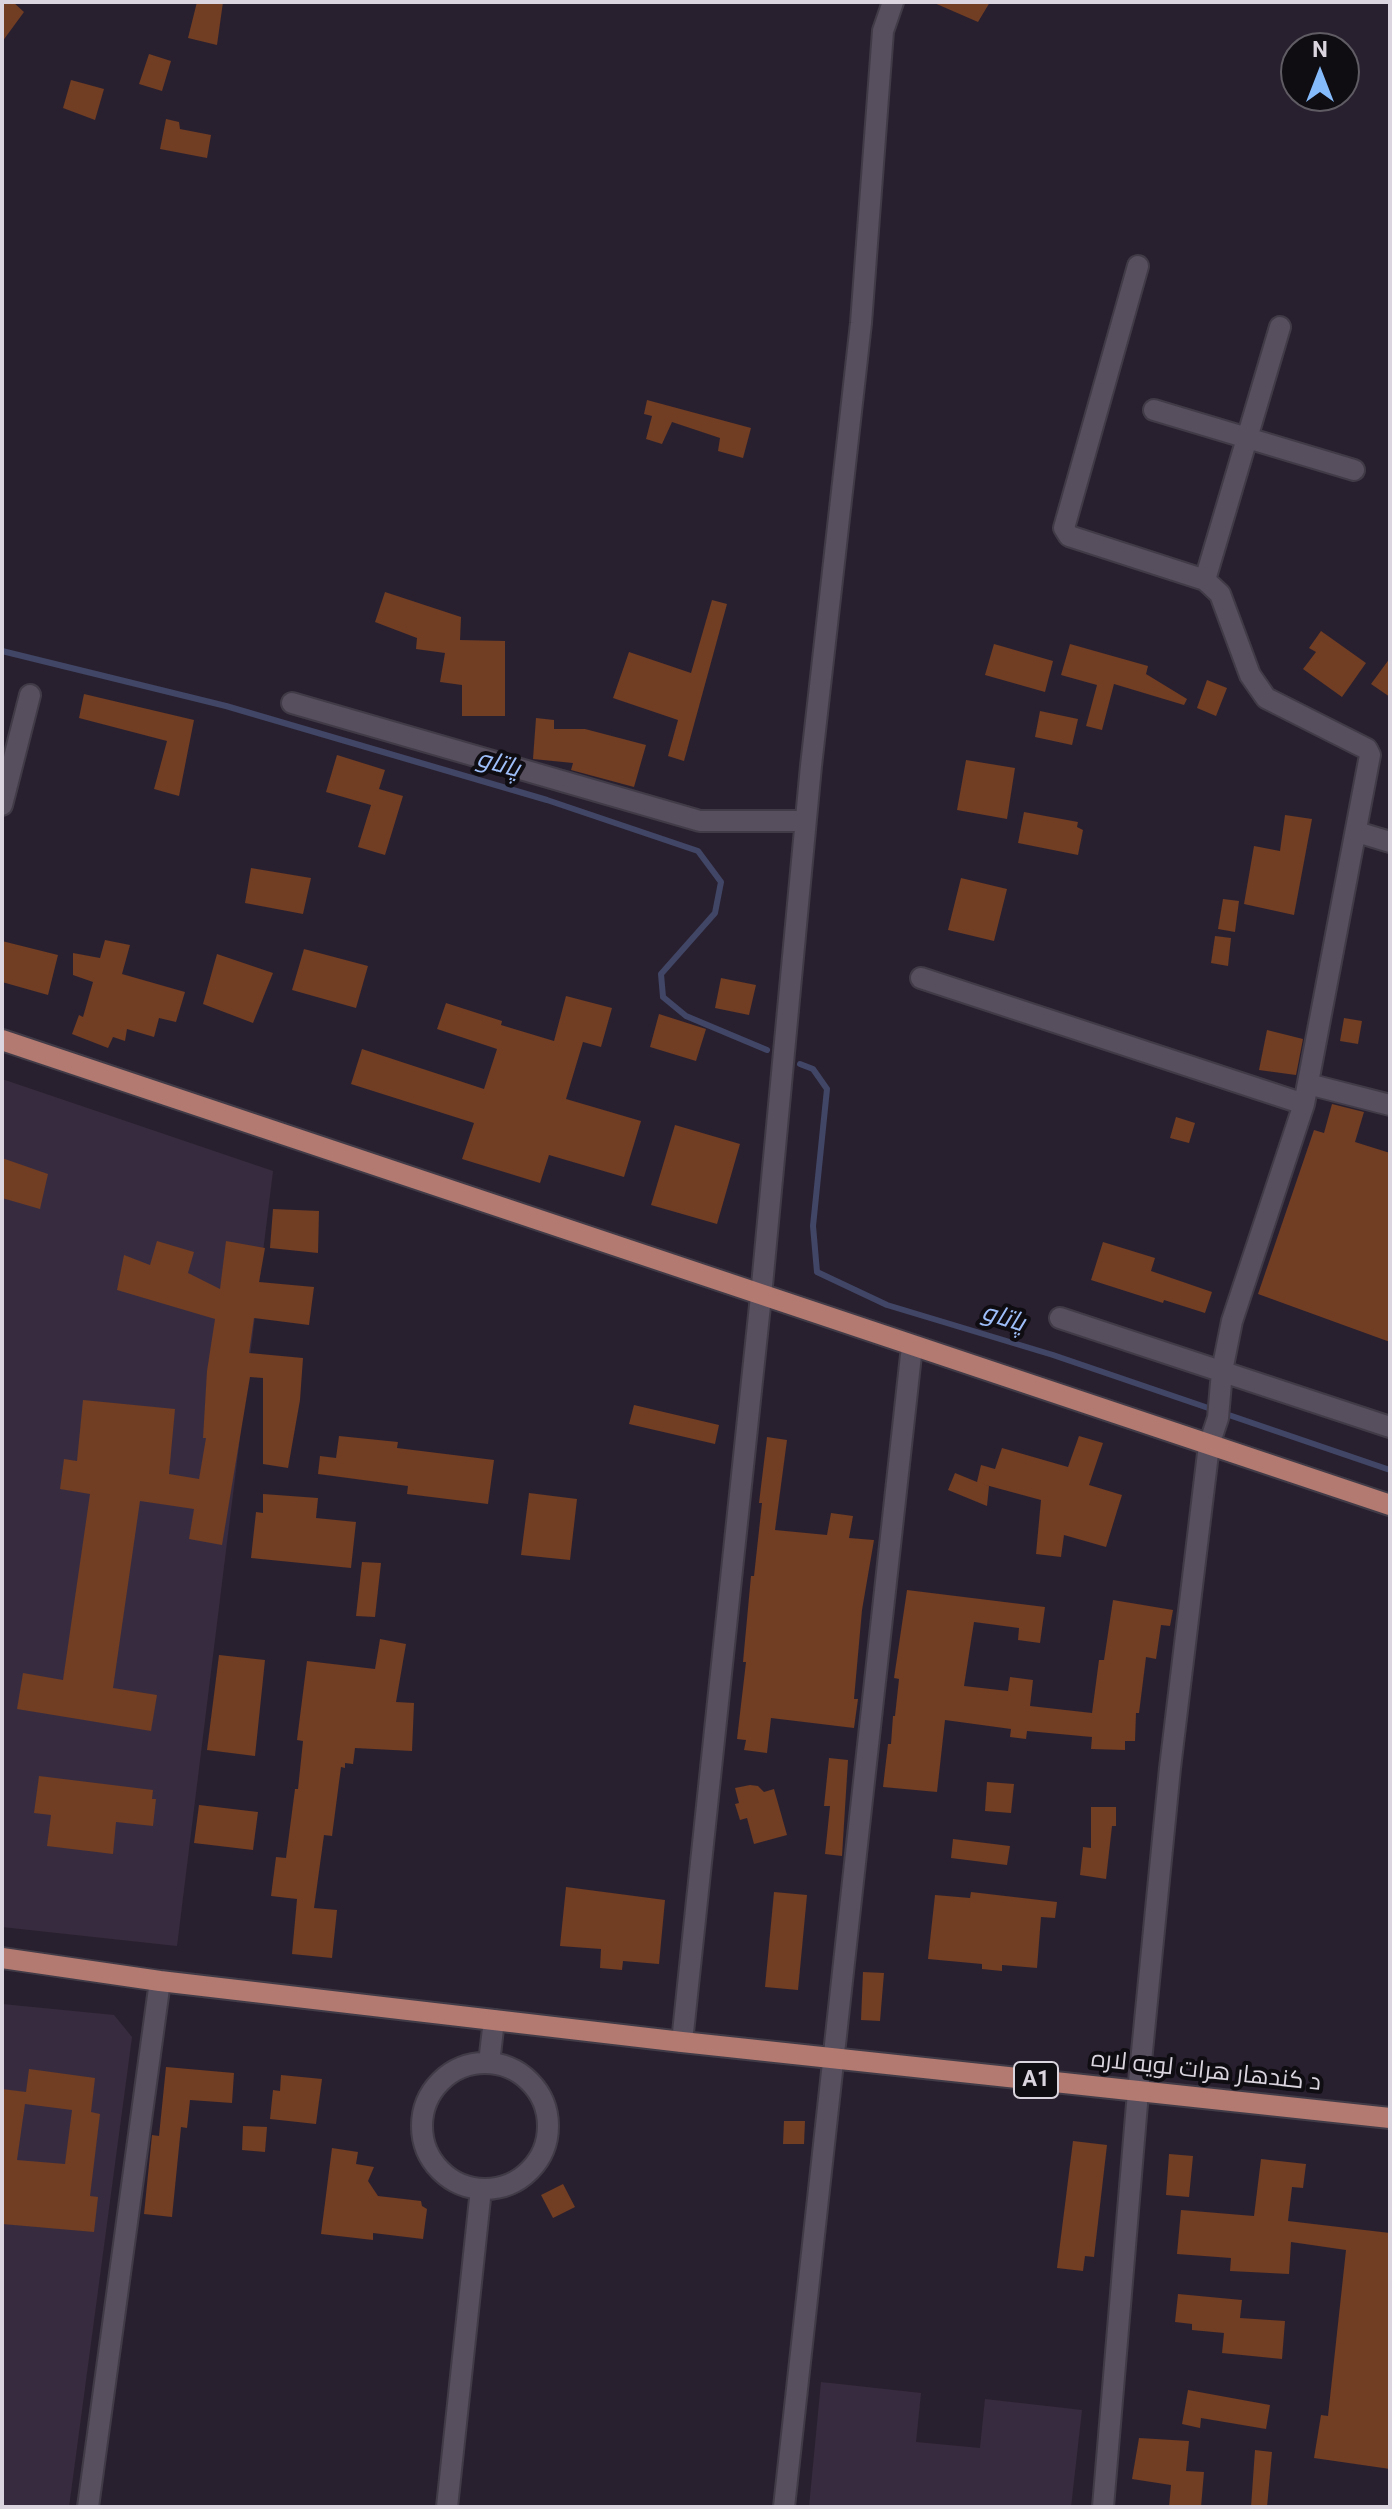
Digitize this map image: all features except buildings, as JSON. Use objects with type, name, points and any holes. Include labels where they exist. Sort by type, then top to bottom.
[{"type":"main road","points":[[2,1040],[1390,1505]]},
{"type":"main road","name":"د کندهار هرات لویه لاره","points":[[2,1958],[160,1981],[682,2042],[1390,2118]]},
{"type":"street","points":[[682,2042],[761,1296],[805,821],[861,323],[883,31],[893,2]]},
{"type":"street","points":[[1103,2507],[1138,2092],[1170,1768],[1209,1445],[1218,1418],[1232,1321],[1306,1094],[1370,755],[1367,749],[1266,698],[1250,675],[1220,594],[1205,580],[1069,536],[1064,528],[1138,266]]},
{"type":"street","points":[[1205,580],[1280,327]]},
{"type":"street","points":[[1154,410],[1354,470]]},
{"type":"street","points":[[2,805],[30,695]]},
{"type":"street","points":[[292,703],[700,821],[805,821]]},
{"type":"street","points":[[1357,832],[1390,842]]},
{"type":"street","points":[[921,978],[1306,1094],[1390,1105]]},
{"type":"street","points":[[1060,1318],[1221,1381],[1390,1427]]},
{"type":"street","points":[[784,2507],[912,1346]]},
{"type":"street","points":[[88,2507],[160,1981]]},
{"type":"street","points":[[489,2063],[494,2020]]},
{"type":"street","points":[[489,2063],[511,2068],[529,2080],[542,2098],[548,2130],[547,2141],[538,2161],[523,2177],[503,2187],[481,2189],[461,2185],[444,2175],[431,2160],[423,2142],[421,2122],[425,2102],[451,2072],[469,2064],[489,2063]]},
{"type":"street","points":[[447,2507],[481,2189]]},
{"type":"shaded area","points":[[2,1079],[273,1171],[177,1946],[2,1927]]},
{"type":"shaded area","points":[[2,2004],[114,2015],[132,2037],[69,2507],[2,2507]]},
{"type":"shaded area","points":[[821,2382],[921,2393],[916,2442],[980,2448],[985,2399],[1082,2410],[1071,2507],[809,2507]]},
{"type":"waterway","name":"پاتاو","points":[[2,651],[226,706],[547,800],[698,851],[721,882],[715,913],[661,974],[663,997],[686,1016],[767,1050]]},
{"type":"waterway","name":"پاتاو","points":[[800,1064],[813,1069],[827,1089],[813,1226],[817,1272],[887,1305],[1053,1355],[1390,1470]]}]
